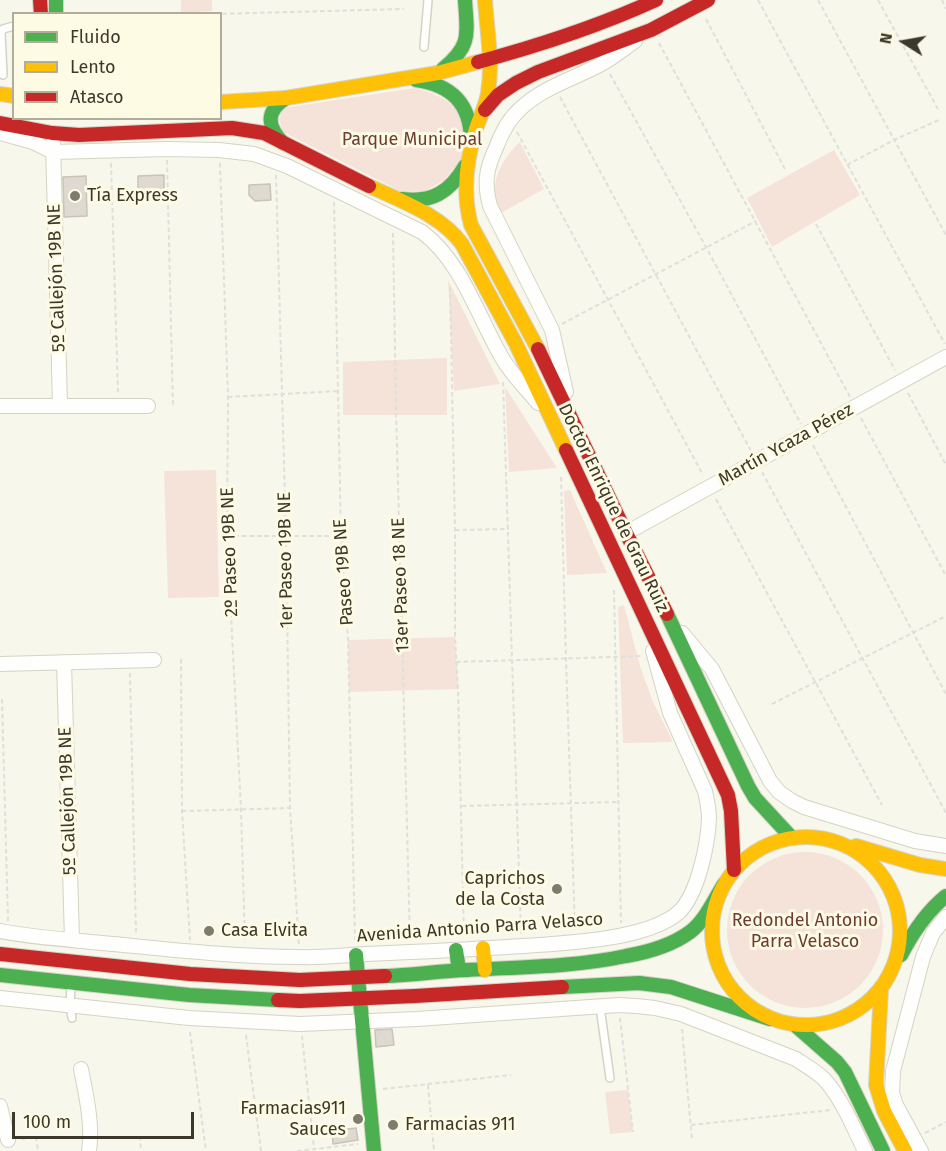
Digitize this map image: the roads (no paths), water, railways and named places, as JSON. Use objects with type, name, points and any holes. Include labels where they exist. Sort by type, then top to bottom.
[{"type":"street","points":[[438,73],[455,60],[464,48],[465,0]]},
{"type":"street","name":"Doctor Enrique de Grau Ruiz","points":[[485,0],[490,59],[488,90],[470,147],[464,186],[465,202],[471,225],[539,349],[748,786],[755,798],[791,837]]},
{"type":"street","points":[[222,102],[286,98],[438,73],[490,59],[623,15],[656,0]]},
{"type":"street","points":[[478,123],[494,98],[537,71],[652,30],[704,2]]},
{"type":"street","name":"Doctor Enrique de Grau Ruiz","points":[[572,417],[552,330],[490,206],[486,183],[488,168],[501,135],[520,109],[554,87],[604,63],[652,30]]},
{"type":"street","points":[[407,79],[435,83],[461,102],[470,121],[470,147]]},
{"type":"street","points":[[283,143],[272,130],[270,119],[275,107],[286,98]]},
{"type":"street","points":[[49,120],[52,133]]},
{"type":"street","points":[[52,133],[55,120]]},
{"type":"street","name":"Doctor Enrique de Grau Ruiz","points":[[0,123],[52,133],[79,135],[232,128],[264,133],[396,198],[440,222],[454,233],[516,345],[728,795],[734,870]]},
{"type":"street","points":[[0,133],[33,142],[53,152],[167,149],[219,150],[254,154],[276,162],[422,232],[434,240],[449,258],[502,358],[550,419]]},
{"type":"street","name":"5º Callejón 19B NE","points":[[52,133],[60,405]]},
{"type":"street","points":[[396,198],[411,201],[432,198],[453,184],[466,164]]},
{"type":"street","name":"Martín Ycaza Pérez","points":[[626,533],[946,357]]},
{"type":"street","points":[[0,406],[148,406]]},
{"type":"street","name":"Avenida Antonio Parra Velasco","points":[[4,932],[191,952],[299,957],[411,953],[576,942],[621,935],[665,922],[679,911],[690,897],[698,877],[709,818],[705,791],[670,713],[644,614]]},
{"type":"street","points":[[668,615],[712,669],[763,771],[779,792],[804,807],[915,842],[946,846]]},
{"type":"street","points":[[0,664],[154,660]]},
{"type":"street","name":"5º Callejón 19B NE","points":[[64,662],[72,940]]},
{"type":"street","points":[[0,954],[190,974],[300,980],[578,964],[652,951],[676,941],[698,925],[723,884],[744,859],[771,842],[803,835],[835,840],[920,865],[946,869]]},
{"type":"street","points":[[835,840],[863,854],[884,876],[898,907],[901,939],[892,971]]},
{"type":"street","points":[[723,884],[712,914],[712,947],[723,977],[743,1002],[770,1019]]},
{"type":"street","points":[[0,975],[212,997],[300,1001],[639,983],[671,987],[796,1026],[823,1025],[848,1017],[874,997],[892,971],[911,935],[932,906],[946,896]]},
{"type":"street","points":[[921,1151],[894,1099],[893,1071],[922,957],[933,933],[946,917]]},
{"type":"street","points":[[483,948],[485,970]]},
{"type":"street","points":[[459,970],[460,950]]},
{"type":"street","points":[[356,955],[373,1147]]},
{"type":"street","points":[[881,989],[876,1085],[879,1099],[905,1151]]},
{"type":"street","points":[[0,998],[71,1012],[85,1006],[189,1018],[300,1024],[417,1019],[619,1005],[655,1008],[681,1014],[796,1059],[823,1078],[834,1092],[865,1151]]},
{"type":"street","points":[[796,1026],[837,1062],[845,1072],[883,1151]]},
{"type":"street","points":[[81,1069],[89,1110],[89,1151]]},
{"type":"street","points":[[0,1106],[8,1140]]},
{"type":"lane","points":[[424,47],[428,0]]},
{"type":"lane","points":[[3,75],[1,33],[3,29],[12,27]]},
{"type":"lane","points":[[71,984],[71,1012]]},
{"type":"lane","points":[[600,1007],[610,1078]]},
{"type":"place","name":"Tía Express","points":[[75,196]]},
{"type":"place","name":"Caprichos de la Costa","points":[[557,889]]},
{"type":"place","name":"Casa Elvita","points":[[209,931]]},
{"type":"place","name":"Farmacias911 Sauces","points":[[358,1119]]},
{"type":"place","name":"Farmacias 911","points":[[393,1125]]},
{"type":"park label","name":"Parque Municipal","points":[[412,140]]},
{"type":"park label","name":"Redondel Antonio Parra Velasco","points":[[805,931]]}]
